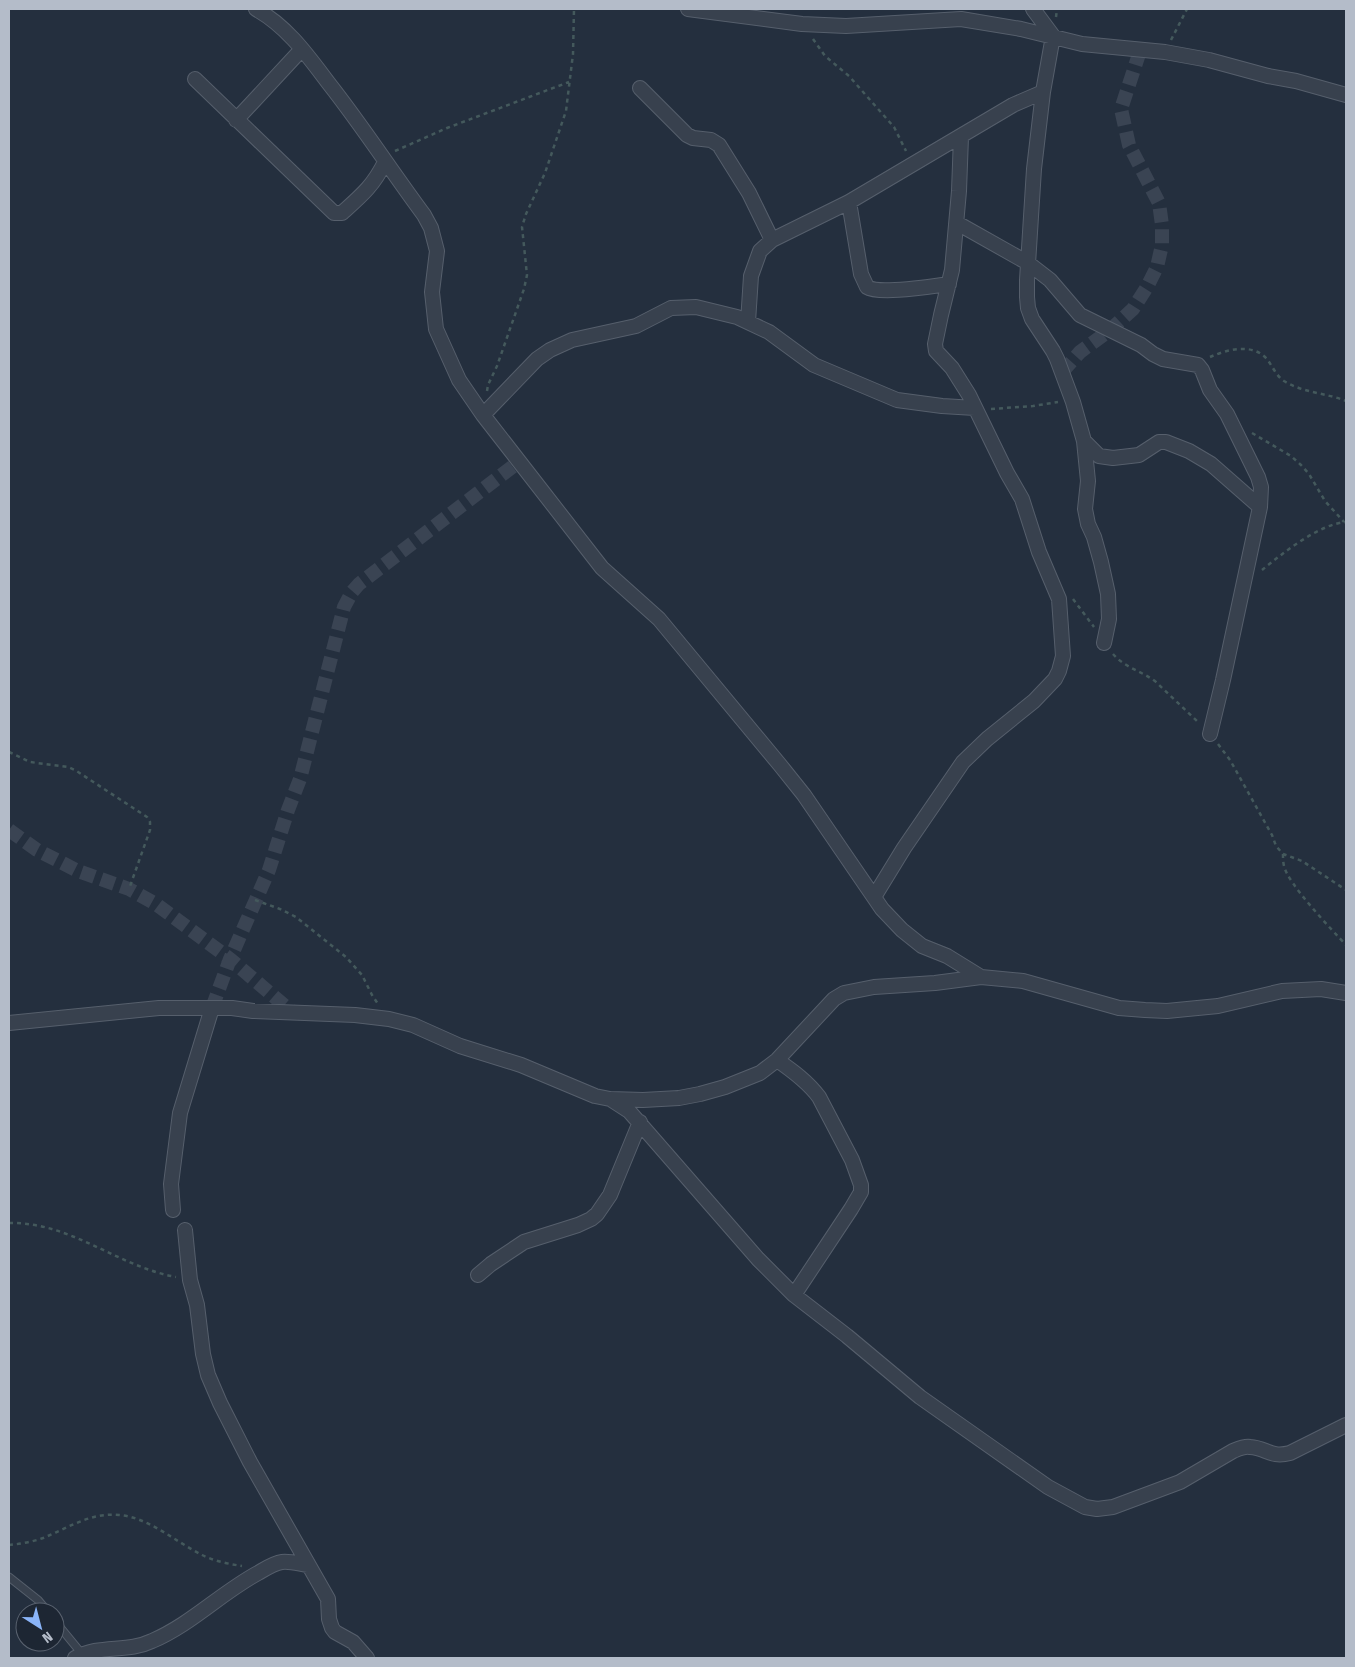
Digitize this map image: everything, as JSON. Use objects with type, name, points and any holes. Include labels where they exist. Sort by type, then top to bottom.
[{"type":"street","points":[[256,9],[275,21],[302,49],[353,114],[424,215],[437,251],[432,292],[436,329],[460,380],[602,568],[659,619],[804,795],[893,922],[922,946],[947,956],[981,977]]},
{"type":"street","points":[[688,9],[802,24],[846,26],[961,19],[1053,36],[1082,44],[1165,52],[1209,60],[1346,95]]},
{"type":"street","points":[[1034,9],[1053,36],[1043,92],[1034,169],[1027,280],[1028,308],[1032,319],[1053,351],[1072,399],[1084,441],[1088,481],[1086,510],[1088,524],[1094,537],[1108,594],[1109,619],[1104,643]]},
{"type":"street","points":[[236,120],[302,49]]},
{"type":"street","points":[[195,79],[334,212],[342,213],[360,198],[375,181],[383,159]]},
{"type":"street","points":[[640,88],[687,135],[693,138],[711,140],[719,145],[749,193],[772,240]]},
{"type":"street","points":[[748,322],[751,276],[760,251],[772,240],[849,202],[961,138],[1013,105],[1043,92]]},
{"type":"street","points":[[874,897],[904,848],[963,762],[987,739],[1034,701],[1059,672],[1064,656],[1060,607],[1056,588],[1039,552],[1022,498],[958,378],[936,351],[935,344],[940,315],[952,270],[957,223],[961,138]]},
{"type":"street","points":[[849,202],[861,274],[868,287],[876,291],[949,284]]},
{"type":"street","points":[[957,223],[1028,263],[1050,280],[1080,315],[1141,345],[1152,354],[1163,359],[1198,365],[1210,390],[1221,404],[1258,477],[1261,487],[1260,507],[1224,680],[1210,734]]},
{"type":"street","points":[[485,412],[537,360],[550,350],[572,340],[636,326],[671,308],[696,307],[737,317],[748,322],[769,332],[814,365],[867,389],[897,400],[975,408]]},
{"type":"street","points":[[1084,441],[1099,456],[1113,458],[1139,455],[1160,442],[1166,442],[1189,451],[1211,464],[1260,507]]},
{"type":"street","points":[[9,1023],[158,1008],[212,1008],[328,1013],[389,1019],[413,1025],[460,1046],[521,1065],[584,1092],[610,1099],[643,1100],[679,1098],[700,1094],[725,1087],[760,1073],[777,1060],[834,999],[844,994],[874,987],[935,983],[981,977],[1023,981],[1119,1008],[1167,1011],[1218,1006],[1282,991],[1321,989],[1346,993]]},
{"type":"street","points":[[173,1210],[171,1184],[180,1113],[212,1008]]},
{"type":"street","points":[[777,1060],[795,1073],[819,1097],[852,1160],[861,1185],[860,1192],[851,1209],[794,1294]]},
{"type":"street","points":[[610,1099],[629,1111],[640,1122],[758,1259],[794,1294],[920,1397],[1048,1487],[1088,1508],[1113,1507],[1180,1482],[1242,1448],[1249,1446],[1282,1455],[1303,1448],[1346,1425]]},
{"type":"street","points":[[478,1275],[524,1242],[578,1225],[597,1214],[610,1195],[640,1122]]},
{"type":"street","points":[[186,1230],[190,1280],[197,1305],[203,1354],[208,1375],[245,1453],[328,1599],[329,1619],[332,1628],[335,1632],[353,1642],[367,1658]]},
{"type":"street","points":[[78,1656],[97,1649],[141,1646],[154,1641],[228,1591],[266,1569],[282,1562],[308,1565]]},
{"type":"lane","points":[[9,1577],[40,1602]]},
{"type":"lane","points":[[65,1636],[78,1656]]},
{"type":"path","points":[[485,412],[488,385],[497,366],[524,289],[527,275],[522,227],[545,173],[566,111],[573,54],[574,9]]},
{"type":"path","points":[[1165,52],[1187,9]]},
{"type":"path","points":[[802,24],[825,56],[849,76],[894,127],[913,164]]},
{"type":"path","points":[[383,159],[447,128],[569,82]]},
{"type":"path","points":[[1198,365],[1210,357],[1235,349],[1257,352],[1264,356],[1283,381],[1346,401]]},
{"type":"path","points":[[975,408],[1005,409],[1072,399]]},
{"type":"path","points":[[1231,423],[1291,456],[1310,474],[1325,501],[1345,522]]},
{"type":"path","points":[[1243,588],[1281,555],[1316,533],[1345,522]]},
{"type":"path","points":[[1071,597],[1118,660],[1156,682],[1210,734],[1230,760],[1272,835],[1276,846],[1283,854],[1302,861],[1346,890]]},
{"type":"path","points":[[9,752],[30,762],[68,767],[81,773],[147,817],[150,822],[150,830],[129,889]]},
{"type":"path","points":[[1283,854],[1284,867],[1302,895],[1346,944]]},
{"type":"path","points":[[255,900],[296,917],[346,957],[362,975],[372,996],[389,1019]]},
{"type":"path","points":[[9,1223],[29,1224],[70,1234],[147,1269],[190,1280]]},
{"type":"path","points":[[9,1544],[42,1539],[87,1519],[120,1514],[140,1520],[210,1558],[240,1566],[266,1569]]},
{"type":"tunnel","points":[[1062,372],[1080,352],[1110,330],[1133,309],[1157,267],[1162,245],[1159,203],[1129,145],[1121,109],[1140,51]]},
{"type":"tunnel","points":[[212,1008],[230,959],[269,870],[300,779],[344,607],[352,592],[359,584],[520,461]]},
{"type":"tunnel","points":[[9,830],[37,850],[78,871],[129,889],[156,904],[230,959],[292,1012]]}]
